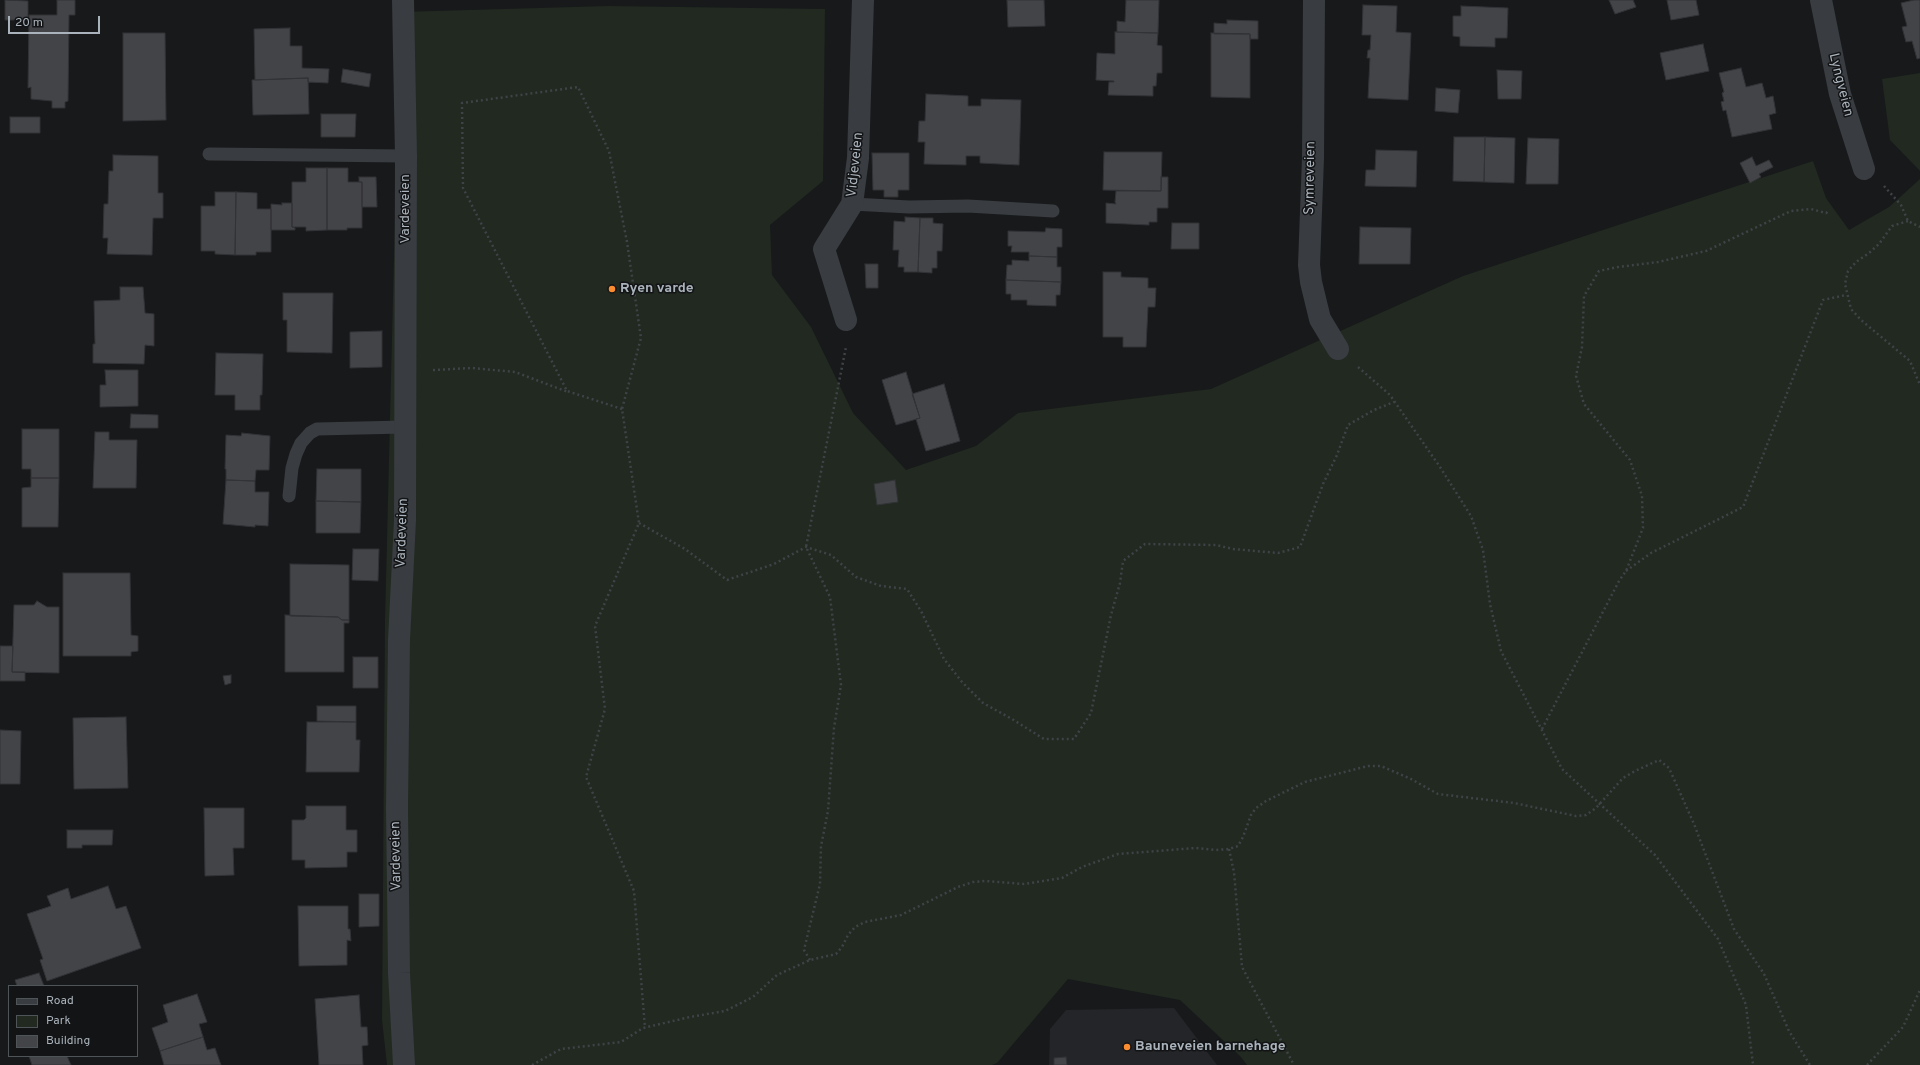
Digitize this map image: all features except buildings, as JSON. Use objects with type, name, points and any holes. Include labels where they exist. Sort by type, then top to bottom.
[{"type":"street","name":"Vardeveien","points":[[403,0],[406,156],[404,370],[405,520],[399,640],[397,808],[399,973],[404,1065]]},
{"type":"street","name":"Vidjeveien","points":[[846,320],[824,249],[852,204],[858,158],[863,0]]},
{"type":"street","name":"Symreveien","points":[[1314,0],[1310,270],[1311,282],[1320,319],[1338,349]]},
{"type":"street","name":"Lyngveien","points":[[1821,0],[1840,94],[1864,169]]},
{"type":"lane","points":[[210,154],[406,156]]},
{"type":"lane","points":[[852,204],[909,207],[975,206],[1053,211]]},
{"type":"lane","points":[[289,496],[292,468],[296,454],[301,443],[314,431],[322,428],[404,427]]},
{"type":"path","points":[[567,391],[463,188],[462,103],[578,87],[609,151],[627,242],[641,338],[622,409],[638,523],[595,626],[605,708],[586,777],[634,891],[646,1028]]},
{"type":"path","points":[[1864,169],[1886,187],[1901,204],[1908,221],[1920,227]]},
{"type":"path","points":[[1542,729],[1619,581],[1626,571],[1643,528],[1642,496],[1630,460],[1584,404],[1576,376],[1582,346],[1584,296],[1599,271],[1658,262],[1706,251],[1791,211],[1811,208],[1826,213],[1830,211]]},
{"type":"path","points":[[1908,221],[1892,226],[1879,244],[1856,262],[1848,271],[1845,284],[1846,294],[1851,310],[1910,360],[1920,385]]},
{"type":"path","points":[[1626,571],[1651,553],[1744,507],[1823,300],[1846,294]]},
{"type":"path","points":[[810,960],[804,950],[820,884],[821,846],[828,811],[834,728],[841,685],[830,597],[806,547],[846,346],[846,320]]},
{"type":"path","points":[[1338,349],[1390,395],[1440,467],[1471,516],[1483,550],[1490,604],[1501,651],[1562,769],[1655,855],[1718,939],[1746,1005],[1753,1065]]},
{"type":"path","points":[[404,370],[472,368],[515,372],[622,409]]},
{"type":"path","points":[[638,523],[685,549],[727,580],[774,564],[806,547],[831,555],[856,577],[881,586],[907,589],[921,611],[944,659],[962,682],[983,703],[1044,739],[1074,739],[1091,713],[1111,615],[1120,583],[1123,561],[1145,544],[1216,545],[1233,549],[1278,553],[1300,548],[1323,484],[1337,455],[1348,425],[1394,402]]},
{"type":"path","points":[[532,1065],[555,1051],[621,1042],[646,1028],[690,1017],[725,1011],[753,997],[777,975],[810,960],[836,954],[855,927],[865,922],[901,915],[958,887],[973,882],[985,881],[1024,884],[1062,878],[1082,867],[1118,854],[1196,848],[1216,850],[1229,849],[1238,846],[1243,838],[1251,815],[1256,808],[1266,801],[1305,782],[1368,766],[1381,766],[1411,778],[1438,794],[1514,802],[1576,816],[1586,815],[1596,808],[1623,778],[1635,770],[1660,760],[1669,768],[1694,824],[1734,929],[1764,974],[1789,1031],[1810,1065]]},
{"type":"path","points":[[1229,849],[1234,872],[1242,967],[1294,1065]]},
{"type":"path","points":[[1867,1065],[1903,1027],[1920,990]]},
{"type":"shaded area","name":"Bauneveien barnehage","points":[[1174,1008],[1217,1065],[1049,1065],[1050,1029],[1066,1010]]},
{"type":"green space","points":[[608,6],[825,9],[823,181],[770,225],[772,275],[811,327],[853,413],[906,470],[976,446],[1018,413],[1211,389],[1463,276],[1813,161],[1826,198],[1849,230],[1889,207],[1920,179],[1920,1065],[1247,1065],[1240,1056],[1180,1000],[1068,979],[997,1063],[992,1065],[387,1065],[382,1020],[385,621],[400,12]]},
{"type":"green space","points":[[1920,73],[1920,171],[1890,140],[1882,79]]},
{"type":"place","name":"Ryen varde","points":[[612,289]]},
{"type":"place","name":"Bauneveien barnehage","points":[[1127,1047]]}]
